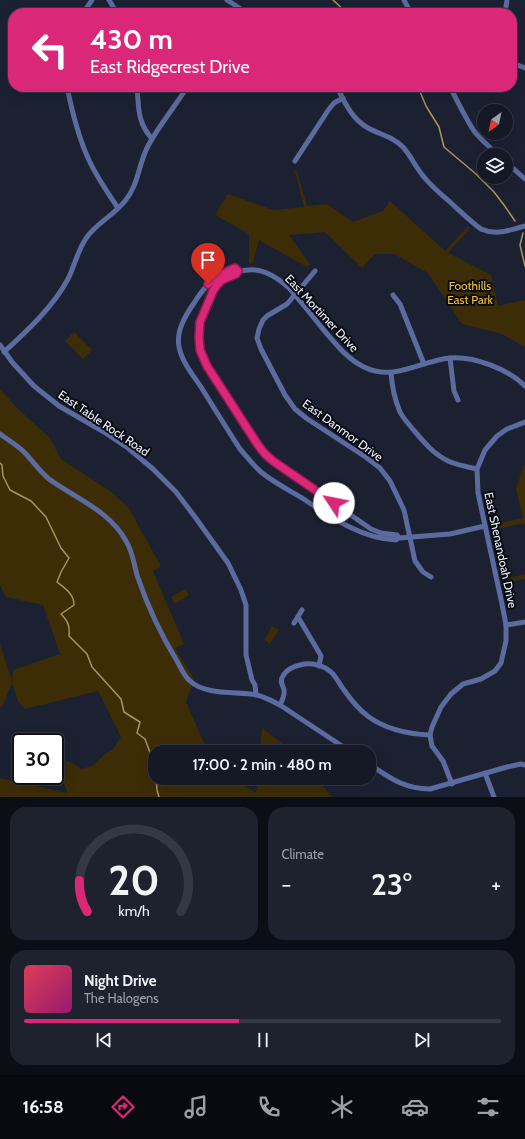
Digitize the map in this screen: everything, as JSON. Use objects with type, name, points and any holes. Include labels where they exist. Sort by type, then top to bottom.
[{"type":"street","points":[[227,0],[239,8]]},
{"type":"street","points":[[68,92],[74,118],[87,158],[103,187],[118,208]]},
{"type":"street","points":[[137,92],[140,118],[144,128],[152,139]]},
{"type":"street","points":[[4,352],[49,307],[68,278],[86,238],[125,201],[134,186],[146,150],[184,92]]},
{"type":"street","points":[[340,92],[354,117],[370,129],[388,136],[398,142],[404,148],[424,178],[481,229],[486,232],[496,233],[525,226]]},
{"type":"street","points":[[453,92],[475,131],[490,148]]},
{"type":"street","points":[[295,161],[329,108],[343,98]]},
{"type":"street","points":[[513,168],[525,179]]},
{"type":"street","name":"East Mortimer Drive","points":[[399,538],[396,540],[378,538],[363,533],[338,521],[261,472],[240,449],[185,363],[179,347],[180,329],[186,315],[208,284],[214,279],[235,268],[238,271],[255,270],[268,273],[280,280],[294,294],[352,361],[365,368],[379,372],[391,373],[450,358],[469,359],[496,367],[520,380],[525,386]]},
{"type":"street","points":[[238,271],[236,274],[222,280],[213,291],[200,322],[200,350],[207,366],[265,454],[371,529],[381,533],[397,535],[399,538],[450,534],[485,526]]},
{"type":"street","name":"East Danmor Drive","points":[[315,271],[287,304],[263,320],[257,338],[261,349],[285,395],[295,408],[306,418],[367,458],[380,468],[390,481],[404,510],[415,561],[423,572],[431,577]]},
{"type":"street","points":[[393,295],[400,304],[424,364]]},
{"type":"street","name":"East Table Rock Road","points":[[0,345],[12,362],[34,386],[59,406],[128,448],[153,469],[176,492],[195,517],[228,563],[241,590],[246,605],[246,655],[252,680],[255,685],[256,695]]},
{"type":"street","points":[[450,358],[454,390],[458,400]]},
{"type":"street","points":[[391,373],[395,397],[401,414],[422,440],[433,452],[454,464],[477,469]]},
{"type":"street","name":"East Shenandoah Drive","points":[[430,735],[432,727],[442,707],[451,694],[463,684],[481,679],[495,671],[501,663],[506,641],[506,625],[478,493],[477,469],[485,450],[498,436],[507,429],[525,422]]},
{"type":"street","points":[[0,434],[24,453],[47,477],[101,512],[112,521],[120,531],[127,542],[144,594],[165,640],[190,681],[208,690],[256,695],[268,698],[340,745]]},
{"type":"street","points":[[294,623],[302,610]]},
{"type":"street","points":[[298,616],[321,656],[319,666]]},
{"type":"street","points":[[506,625],[525,622]]},
{"type":"street","points":[[280,705],[284,693],[281,681],[284,674],[302,664],[319,666],[332,673],[356,704],[380,724],[405,733],[430,735],[432,746],[443,761],[452,784]]},
{"type":"street","points":[[376,768],[408,787],[430,789],[452,784],[507,767],[521,764],[525,765]]},
{"type":"street","points":[[485,773],[494,797]]},
{"type":"green space","name":"Foothills East Park","points":[[295,171],[297,171],[307,206],[327,204],[353,222],[383,211],[390,201],[445,251],[468,226],[470,228],[448,253],[491,275],[498,306],[525,300],[525,347],[502,334],[462,324],[428,273],[394,254],[375,254],[362,268],[325,232],[289,235],[310,264],[307,267],[259,240],[252,264],[249,263],[249,234],[215,215],[228,194],[273,210],[304,207]]},
{"type":"green space","points":[[74,332],[92,350],[83,359],[65,341]]},
{"type":"green space","points":[[0,389],[17,408],[49,437],[61,459],[110,491],[128,507],[161,566],[153,571],[184,644],[175,648],[194,679],[186,702],[205,745],[148,745],[148,785],[244,785],[256,793],[257,785],[323,785],[332,797],[0,797],[0,778],[12,781],[12,785],[32,785],[68,793],[64,784],[64,759],[82,769],[94,765],[105,754],[113,749],[121,737],[98,691],[25,709],[18,701],[12,683],[3,705],[0,708],[0,644],[12,682],[13,670],[60,654],[43,605],[6,597],[0,585]]},
{"type":"green space","points":[[525,463],[525,527],[524,523],[493,530],[492,525],[523,518],[516,488]]},
{"type":"green space","points":[[525,574],[525,579],[505,583],[504,580]]},
{"type":"green space","points":[[185,589],[189,595],[175,604],[171,597]]},
{"type":"green space","points":[[272,626],[279,630],[270,644],[264,640]]},
{"type":"green space","points":[[262,728],[284,745],[261,745]]},
{"type":"waterway","points":[[333,0],[342,8]]},
{"type":"waterway","points":[[420,92],[426,106],[439,127],[444,147],[476,174],[494,192],[515,221]]},
{"type":"waterway","points":[[523,233],[520,245],[525,266]]},
{"type":"waterway","points":[[0,463],[2,465],[3,476],[10,490],[31,501],[46,517],[61,548],[69,558],[57,582],[68,592],[74,601],[74,605],[61,614],[68,624],[69,636],[87,654],[92,667],[121,699],[124,712],[140,722],[137,733],[145,739],[148,747]]},
{"type":"waterway","points":[[157,785],[159,797]]},
{"type":"route","points":[[208,284],[214,279],[235,268],[238,271],[236,274],[222,280],[217,285],[200,322],[200,350],[207,366],[265,454],[334,503]]}]
